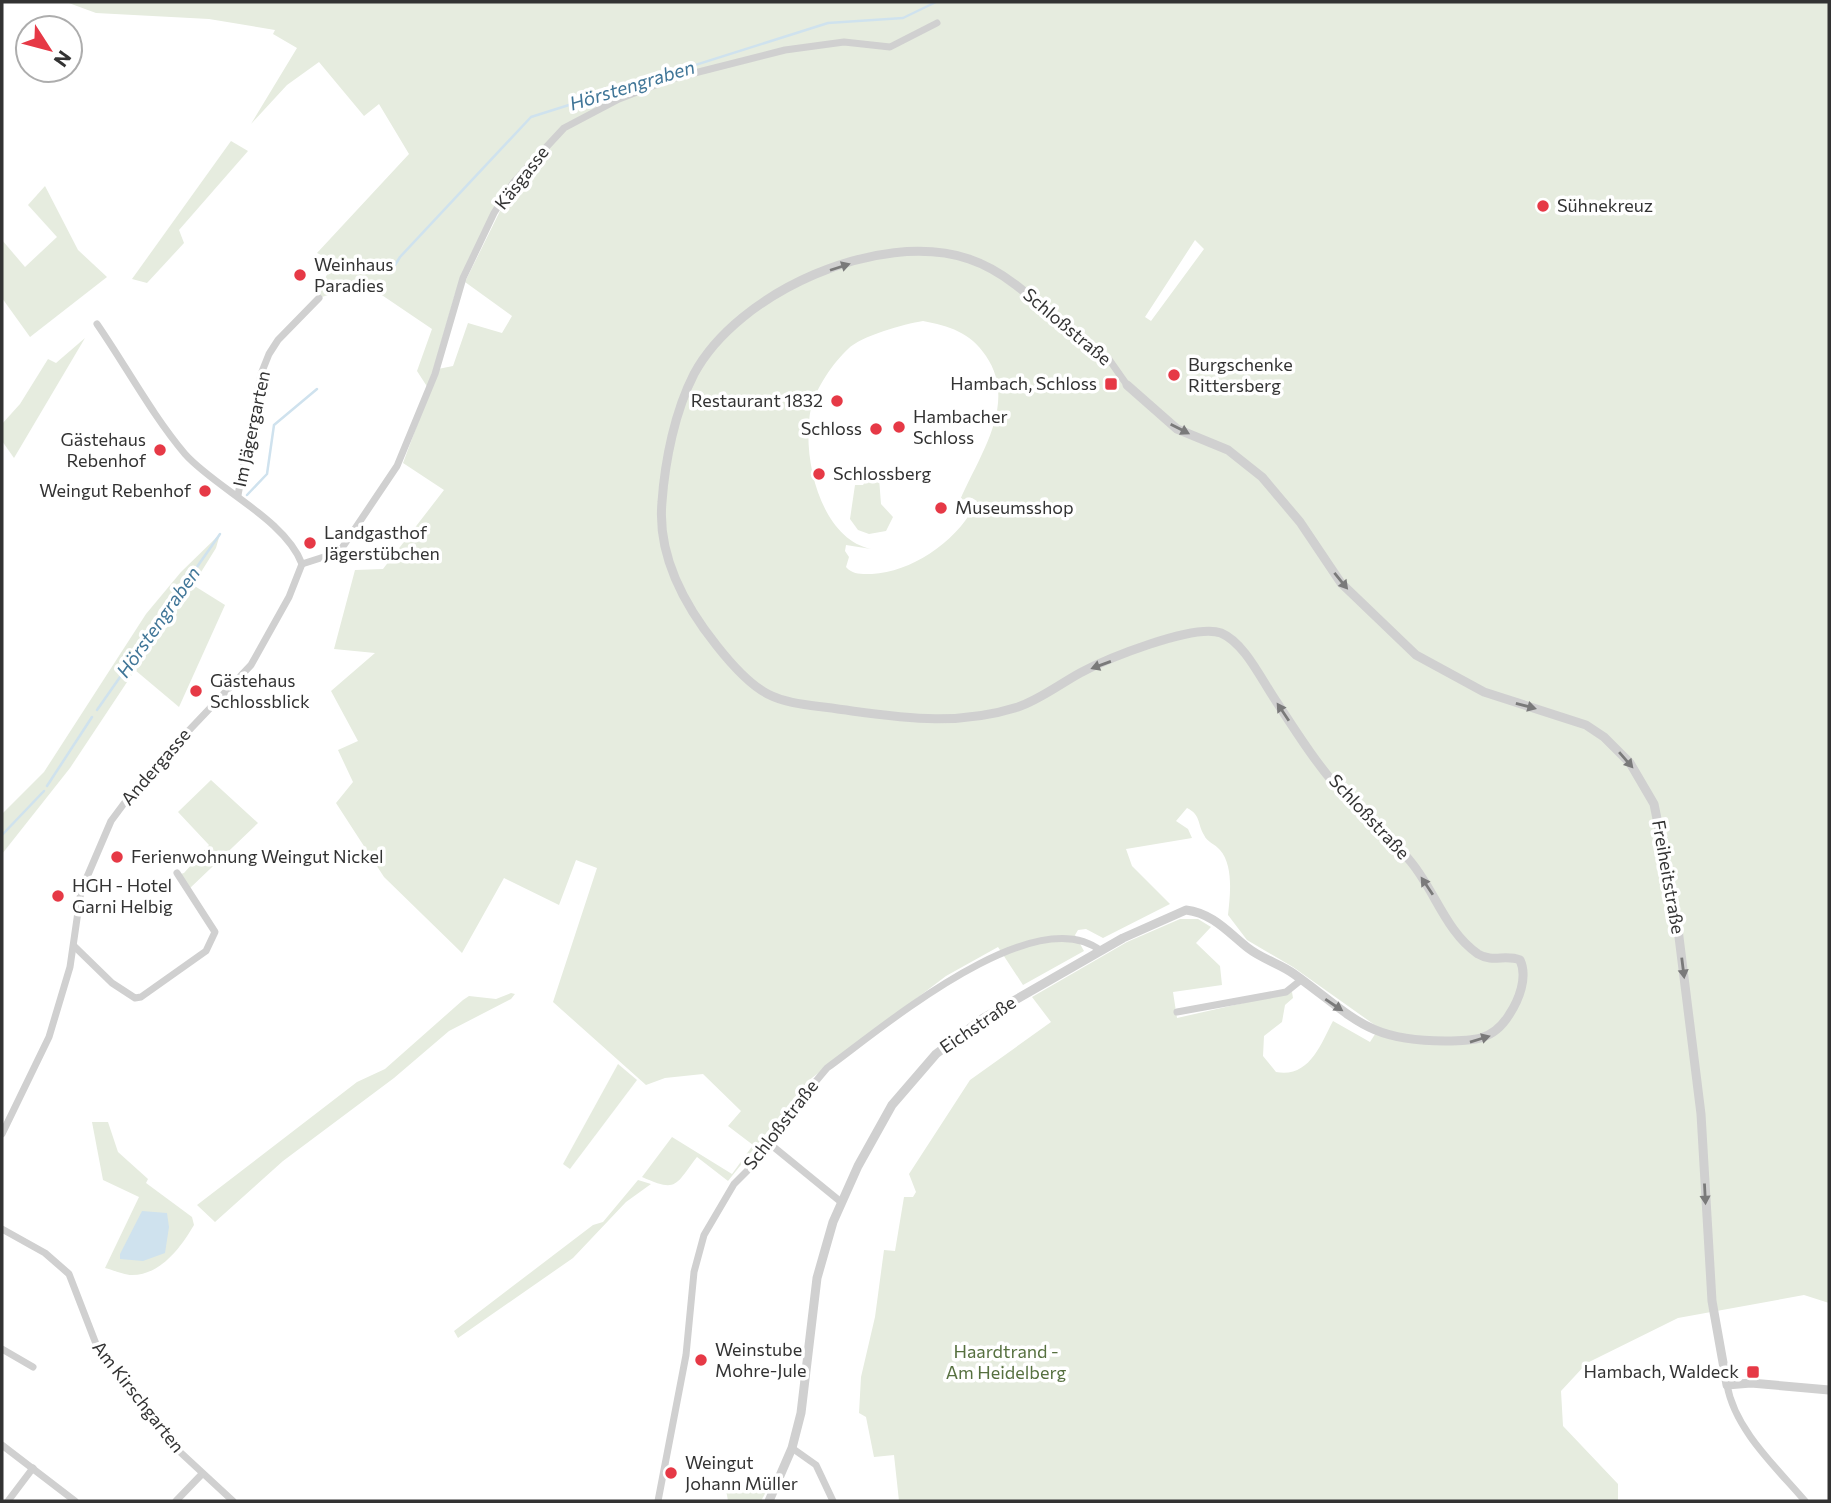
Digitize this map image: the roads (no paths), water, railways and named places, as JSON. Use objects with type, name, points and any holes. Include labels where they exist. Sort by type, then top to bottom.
[{"type":"street","name":"Käsgasse","points":[[302,564],[342,548],[397,466],[435,374],[463,278],[480,241],[513,183],[564,128],[619,99],[671,79],[785,50],[844,42],[890,47],[937,23]]},
{"type":"street","name":"Schloßstraße","points":[[658,1501],[683,1373],[694,1272],[704,1235],[726,1196],[827,1068],[948,981],[1015,945],[1066,939],[1084,942],[1101,951],[1186,910],[1214,920],[1250,949],[1301,979],[1368,1029],[1385,1036],[1421,1042],[1469,1042],[1489,1037],[1505,1022],[1520,990],[1523,966],[1520,960],[1513,956],[1494,960],[1484,957],[1451,926],[1411,862],[1345,797],[1297,734],[1244,654],[1223,634],[1196,630],[1158,642],[1086,670],[1022,706],[973,717],[916,720],[791,703],[768,696],[746,680],[724,655],[678,589],[661,513],[663,482],[681,408],[694,375],[712,347],[762,302],[798,282],[863,259],[913,252],[951,255],[985,266],[1019,287],[1080,343],[1108,358],[1119,373]]},
{"type":"street","name":"Im Jägergarten","points":[[238,495],[265,364],[278,340],[319,298]]},
{"type":"street","points":[[97,324],[185,453],[238,495],[295,550],[302,564]]},
{"type":"street","name":"Freiheitstraße","points":[[1119,373],[1127,385],[1177,429],[1228,450],[1262,477],[1300,523],[1341,583],[1416,655],[1484,692],[1586,725],[1604,737],[1630,763],[1654,804],[1676,913],[1701,1114],[1712,1301],[1730,1400],[1739,1419],[1805,1501]]},
{"type":"street","name":"Andergasse","points":[[2,1134],[49,1037],[74,946],[81,891],[111,821],[140,782],[251,665],[289,597],[302,564]]},
{"type":"street","points":[[74,946],[112,983],[135,998],[173,975],[206,951],[215,932],[177,873]]},
{"type":"street","name":"Eichstraße","points":[[769,1501],[792,1448],[805,1395],[817,1278],[841,1202],[892,1105],[936,1054],[982,1019],[1101,951]]},
{"type":"street","points":[[1177,1012],[1286,992],[1301,979]]},
{"type":"street","points":[[770,1143],[841,1202]]},
{"type":"street","name":"Am Kirschgarten","points":[[2,1229],[45,1253],[69,1274],[98,1349],[160,1430],[202,1474],[233,1501]]},
{"type":"street","points":[[2,1349],[33,1367]]},
{"type":"street","points":[[1727,1385],[1751,1383],[1829,1390]]},
{"type":"street","points":[[2,1445],[75,1501]]},
{"type":"street","points":[[792,1448],[816,1465],[833,1501]]},
{"type":"street","points":[[8,1501],[33,1468]]},
{"type":"street","points":[[176,1501],[202,1474]]},
{"type":"water","points":[[142,1211],[167,1213],[169,1227],[165,1253],[143,1261],[120,1259],[120,1254]]},
{"type":"waterway","name":"Hörstengraben","points":[[390,273],[400,257],[531,117],[828,23],[903,18],[936,2]]},
{"type":"waterway","name":"Hörstengraben","points":[[247,495],[267,474],[274,425],[317,389]]},
{"type":"waterway","name":"Hörstengraben","points":[[97,710],[220,534]]},
{"type":"waterway","name":"Hörstengraben","points":[[47,786],[92,717]]},
{"type":"waterway","name":"Hörstengraben","points":[[2,835],[44,791]]},
{"type":"place","name":"Sühnekreuz","points":[[1543,206]]},
{"type":"place","name":"Weinhaus Paradies","points":[[300,275]]},
{"type":"place","name":"Burgschenke Rittersberg","points":[[1174,375]]},
{"type":"place","name":"Hambach, Schloss","points":[[1111,384]]},
{"type":"place","name":"Restaurant 1832","points":[[837,401]]},
{"type":"place","name":"Hambacher Schloss","points":[[899,427]]},
{"type":"place","name":"Schloss","points":[[876,429]]},
{"type":"place","name":"Gästehaus Rebenhof","points":[[160,450]]},
{"type":"place","name":"Schlossberg","points":[[819,474]]},
{"type":"place","name":"Weingut Rebenhof","points":[[205,491]]},
{"type":"place","name":"Museumsshop","points":[[941,508]]},
{"type":"place","name":"Landgasthof Jägerstübchen","points":[[310,543]]},
{"type":"place","name":"Gästehaus Schlossblick","points":[[196,691]]},
{"type":"place","name":"Ferienwohnung Weingut Nickel","points":[[117,857]]},
{"type":"place","name":"HGH - Hotel Garni Helbig","points":[[58,896]]},
{"type":"place","name":"Weinstube Mohre-Jule","points":[[701,1360]]},
{"type":"place","name":"Hambach, Waldeck","points":[[1753,1372]]},
{"type":"place","name":"Weingut Johann Müller","points":[[671,1473]]},
{"type":"park label","name":"Haardtrand - Am Heidelberg","points":[[1006,1362]]}]
